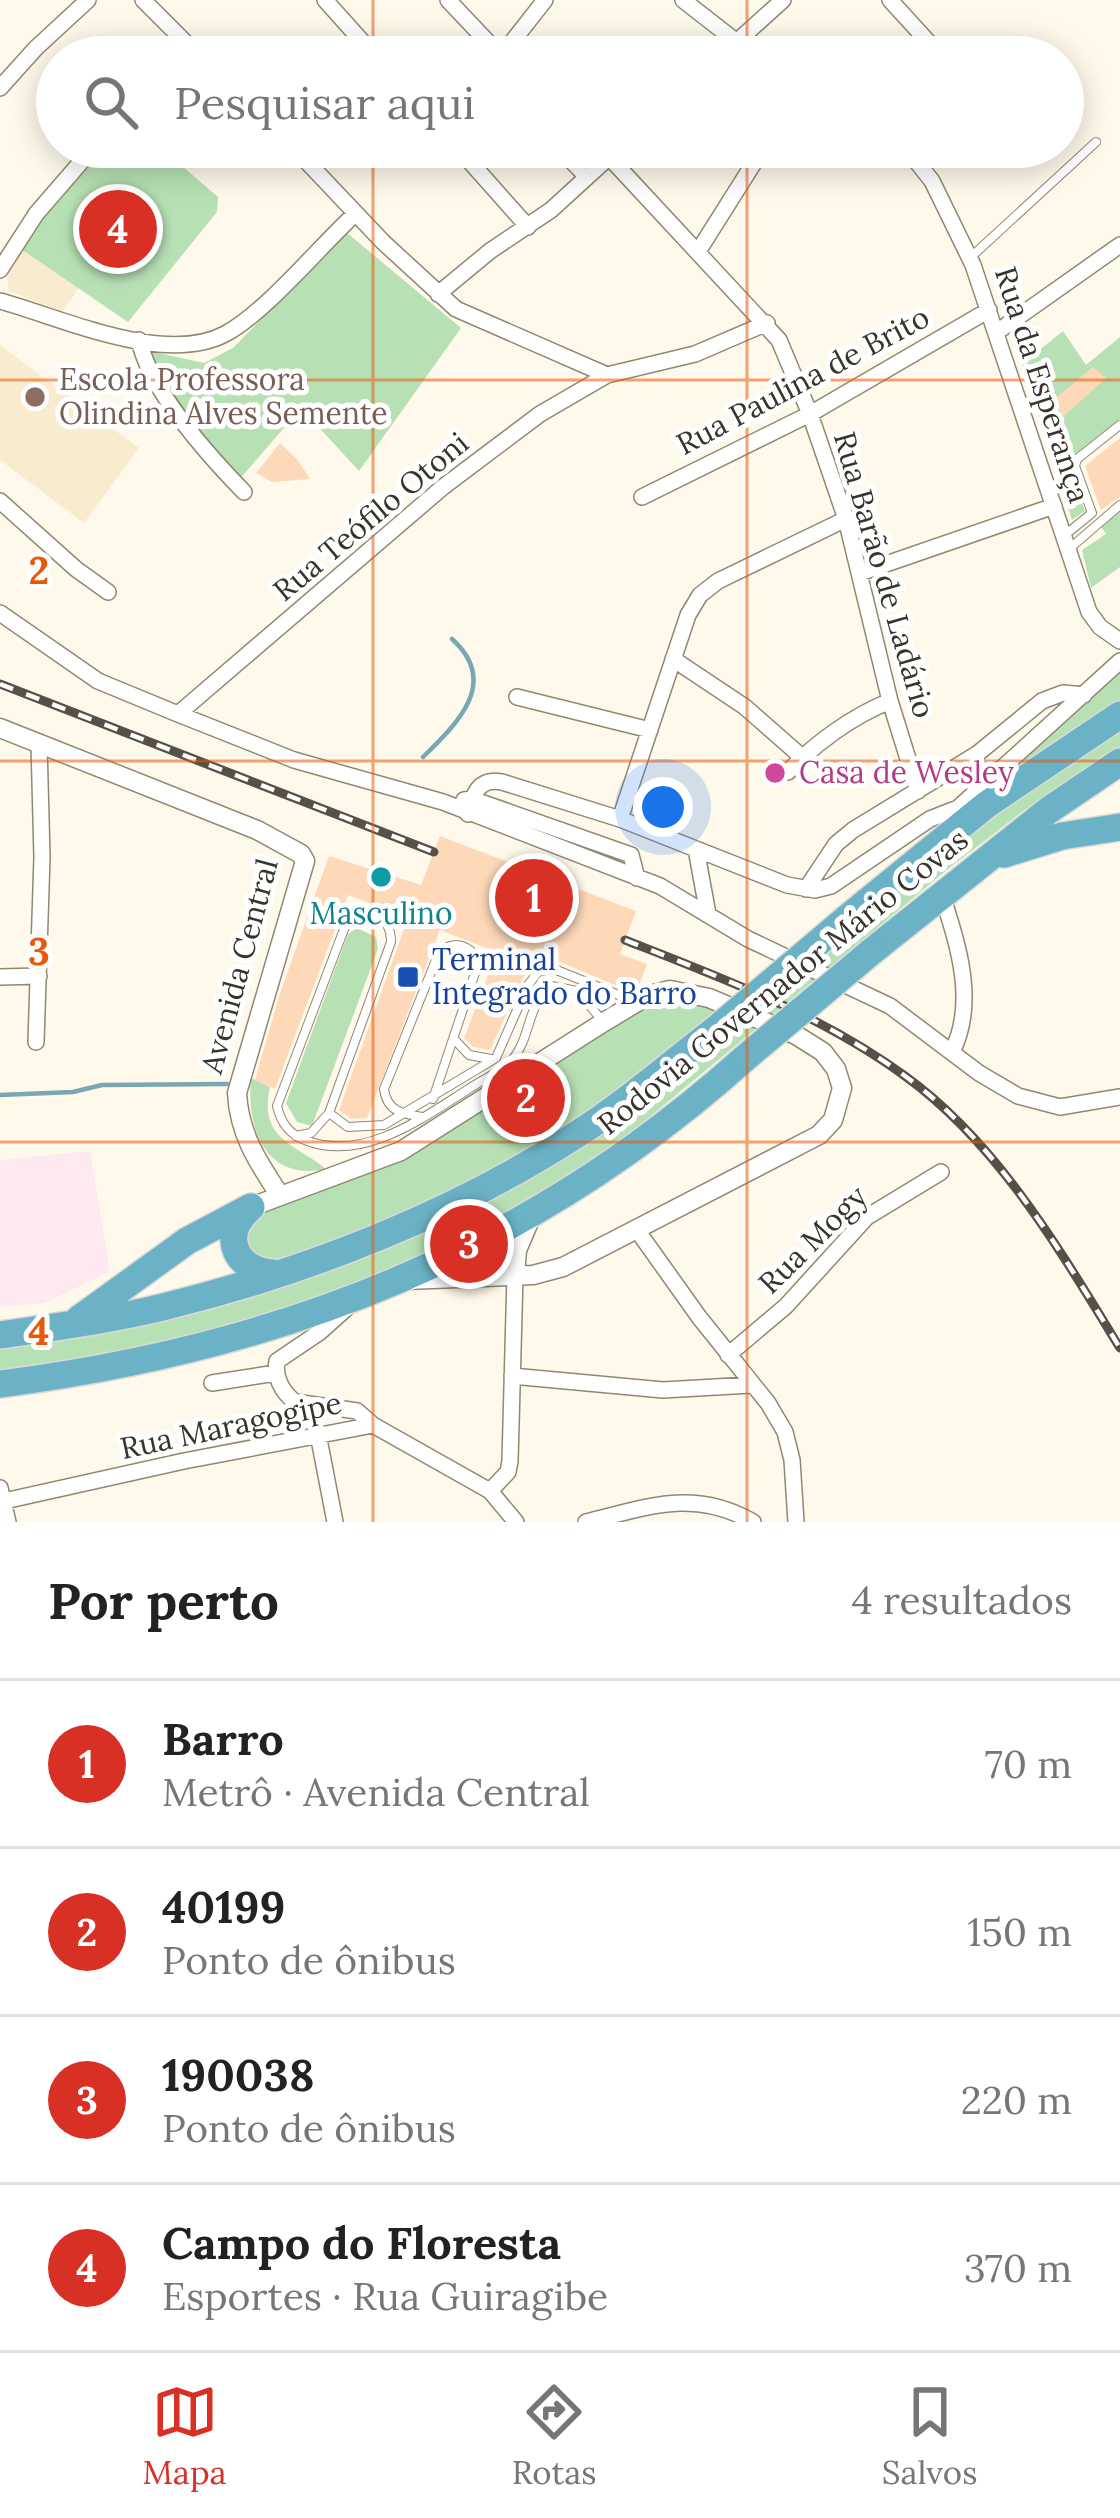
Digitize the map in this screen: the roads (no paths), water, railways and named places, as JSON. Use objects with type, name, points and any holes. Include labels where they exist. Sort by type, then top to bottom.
[{"type":"highway","name":"Rodovia Governador Mário Covas","points":[[0,1335],[162,1308],[277,1273],[470,1195],[542,1156],[618,1107],[884,886],[1034,769],[1120,715]]},
{"type":"highway","name":"Rodovia Governador Mário Covas","points":[[0,1384],[102,1369],[274,1329],[398,1281],[532,1215],[674,1119],[1048,810],[1120,762]]},
{"type":"highway","points":[[884,886],[902,859],[958,808]]},
{"type":"highway","points":[[988,859],[1062,836],[1120,826]]},
{"type":"highway","points":[[251,1207],[234,1228],[233,1247],[254,1270],[277,1273]]},
{"type":"highway","points":[[74,1323],[187,1241],[251,1207]]},
{"type":"street","points":[[48,36],[88,0]]},
{"type":"street","points":[[143,0],[179,36]]},
{"type":"street","points":[[325,0],[357,36]]},
{"type":"street","points":[[448,0],[481,36]]},
{"type":"street","points":[[516,36],[545,0]]},
{"type":"street","points":[[683,0],[727,36]]},
{"type":"street","points":[[744,36],[783,0]]},
{"type":"street","points":[[890,0],[924,36]]},
{"type":"street","points":[[0,88],[36,47]]},
{"type":"street","points":[[0,270],[36,214],[76,168]]},
{"type":"street","points":[[312,168],[454,315],[607,375]]},
{"type":"street","points":[[476,168],[528,226]]},
{"type":"street","points":[[576,168],[587,179]]},
{"type":"street","points":[[438,295],[598,168]]},
{"type":"street","name":"Rua Barão de Ladário","points":[[629,168],[779,340],[846,519],[890,701],[918,791]]},
{"type":"street","points":[[699,250],[751,168]]},
{"type":"street","name":"Rua da Esperança","points":[[922,168],[970,258],[1091,616],[1120,641]]},
{"type":"street","points":[[0,301],[169,346],[212,340],[228,333],[355,214]]},
{"type":"street","points":[[997,332],[1120,245]]},
{"type":"street","name":"Rua Paulina de Brito","points":[[642,497],[810,414],[989,310]]},
{"type":"street","name":"Rua Teófilo Otoni","points":[[178,714],[443,487],[540,414],[607,375],[695,354],[767,323]]},
{"type":"street","points":[[139,340],[157,382],[244,492]]},
{"type":"street","points":[[0,501],[108,592]]},
{"type":"street","points":[[860,573],[1054,506]]},
{"type":"street","points":[[620,819],[688,615],[706,589],[846,519]]},
{"type":"street","points":[[0,614],[116,688],[294,760],[631,855]]},
{"type":"street","points":[[673,659],[745,707],[802,757]]},
{"type":"street","points":[[470,807],[480,785],[493,780],[620,819],[806,889],[831,886],[930,819],[958,808],[1120,661]]},
{"type":"street","points":[[806,889],[836,844],[870,818],[977,754],[1042,701],[1072,692],[1084,695]]},
{"type":"street","points":[[517,697],[650,730]]},
{"type":"street","points":[[788,772],[866,712],[890,701]]},
{"type":"street","name":"Avenida Central","points":[[0,728],[257,830],[293,847],[305,861],[237,1093],[238,1118],[247,1141],[279,1194]]},
{"type":"street","points":[[36,1042],[39,744]]},
{"type":"street","points":[[470,807],[660,886],[748,939],[890,1006],[1007,1090],[1060,1107],[1120,1097]]},
{"type":"street","points":[[637,878],[631,855],[640,827]]},
{"type":"street","points":[[696,849],[708,914]]},
{"type":"street","points":[[942,895],[964,992],[960,1031],[952,1052]]},
{"type":"street","points":[[0,977],[39,976]]},
{"type":"street","points":[[251,1207],[401,1151],[637,1002],[670,989],[710,998],[816,1046],[836,1069],[842,1088],[833,1120],[818,1135],[563,1267],[515,1276],[398,1281]]},
{"type":"street","name":"Rua Mogy","points":[[728,1355],[786,1306],[867,1217],[941,1172]]},
{"type":"street","points":[[490,1491],[508,1472],[510,1461],[517,1250],[532,1215]]},
{"type":"street","points":[[637,1230],[768,1403],[784,1432],[792,1460],[796,1522]]},
{"type":"street","points":[[358,1298],[320,1332],[282,1355],[276,1373],[295,1402],[357,1411],[373,1425]]},
{"type":"street","points":[[212,1383],[276,1373]]},
{"type":"street","points":[[512,1376],[663,1390],[751,1384]]},
{"type":"street","name":"Rua Maragogipe","points":[[1,1497],[373,1425],[490,1491],[516,1522]]},
{"type":"street","points":[[318,1434],[335,1522]]},
{"type":"street","points":[[1,1497],[8,1522]]},
{"type":"street","points":[[586,1522],[632,1517],[688,1501],[753,1522]]},
{"type":"lane","points":[[1084,153],[1096,142]]},
{"type":"lane","points":[[970,258],[1068,168]]},
{"type":"lane","points":[[1065,543],[1092,513],[1075,466],[1077,459],[1120,425]]},
{"type":"lane","points":[[1065,543],[1120,505]]},
{"type":"lane","points":[[296,1136],[311,1133],[329,1113],[392,943],[384,921],[367,912],[346,924],[278,1106],[285,1126],[296,1136],[314,1143],[359,1144],[424,1117],[513,1059],[537,1000],[550,986],[577,991],[604,1022]]},
{"type":"lane","points":[[424,1117],[391,1106],[384,1089],[437,955],[447,946],[460,945],[475,957],[476,970],[433,1099]]},
{"type":"lane","points":[[329,1113],[341,1125],[357,1129],[384,1125],[496,1058],[528,985],[539,971],[554,969],[637,1002]]},
{"type":"lane","points":[[453,1037],[469,1055],[496,1058]]},
{"type":"waterway","points":[[423,757],[460,716],[473,686],[466,655],[452,639]]},
{"type":"waterway","points":[[0,1095],[73,1092],[102,1085],[227,1084]]},
{"type":"railway","points":[[0,684],[434,852]]},
{"type":"railway","points":[[625,940],[805,1016],[873,1054],[939,1103],[1026,1202],[1120,1348]]},
{"type":"place","name":"Campo do Floresta","points":[[118,229]]},
{"type":"place","name":"Escola Professora Olindina Alves Semente","points":[[35,397]]},
{"type":"place","name":"Casa de Wesley","points":[[775,773]]},
{"type":"place","name":"Masculino","points":[[381,877]]},
{"type":"place","name":"Barro","points":[[534,898]]},
{"type":"place","name":"Terminal Integrado do Barro","points":[[408,977]]},
{"type":"place","name":"40199","points":[[526,1098]]},
{"type":"place","name":"190038","points":[[469,1244]]}]
